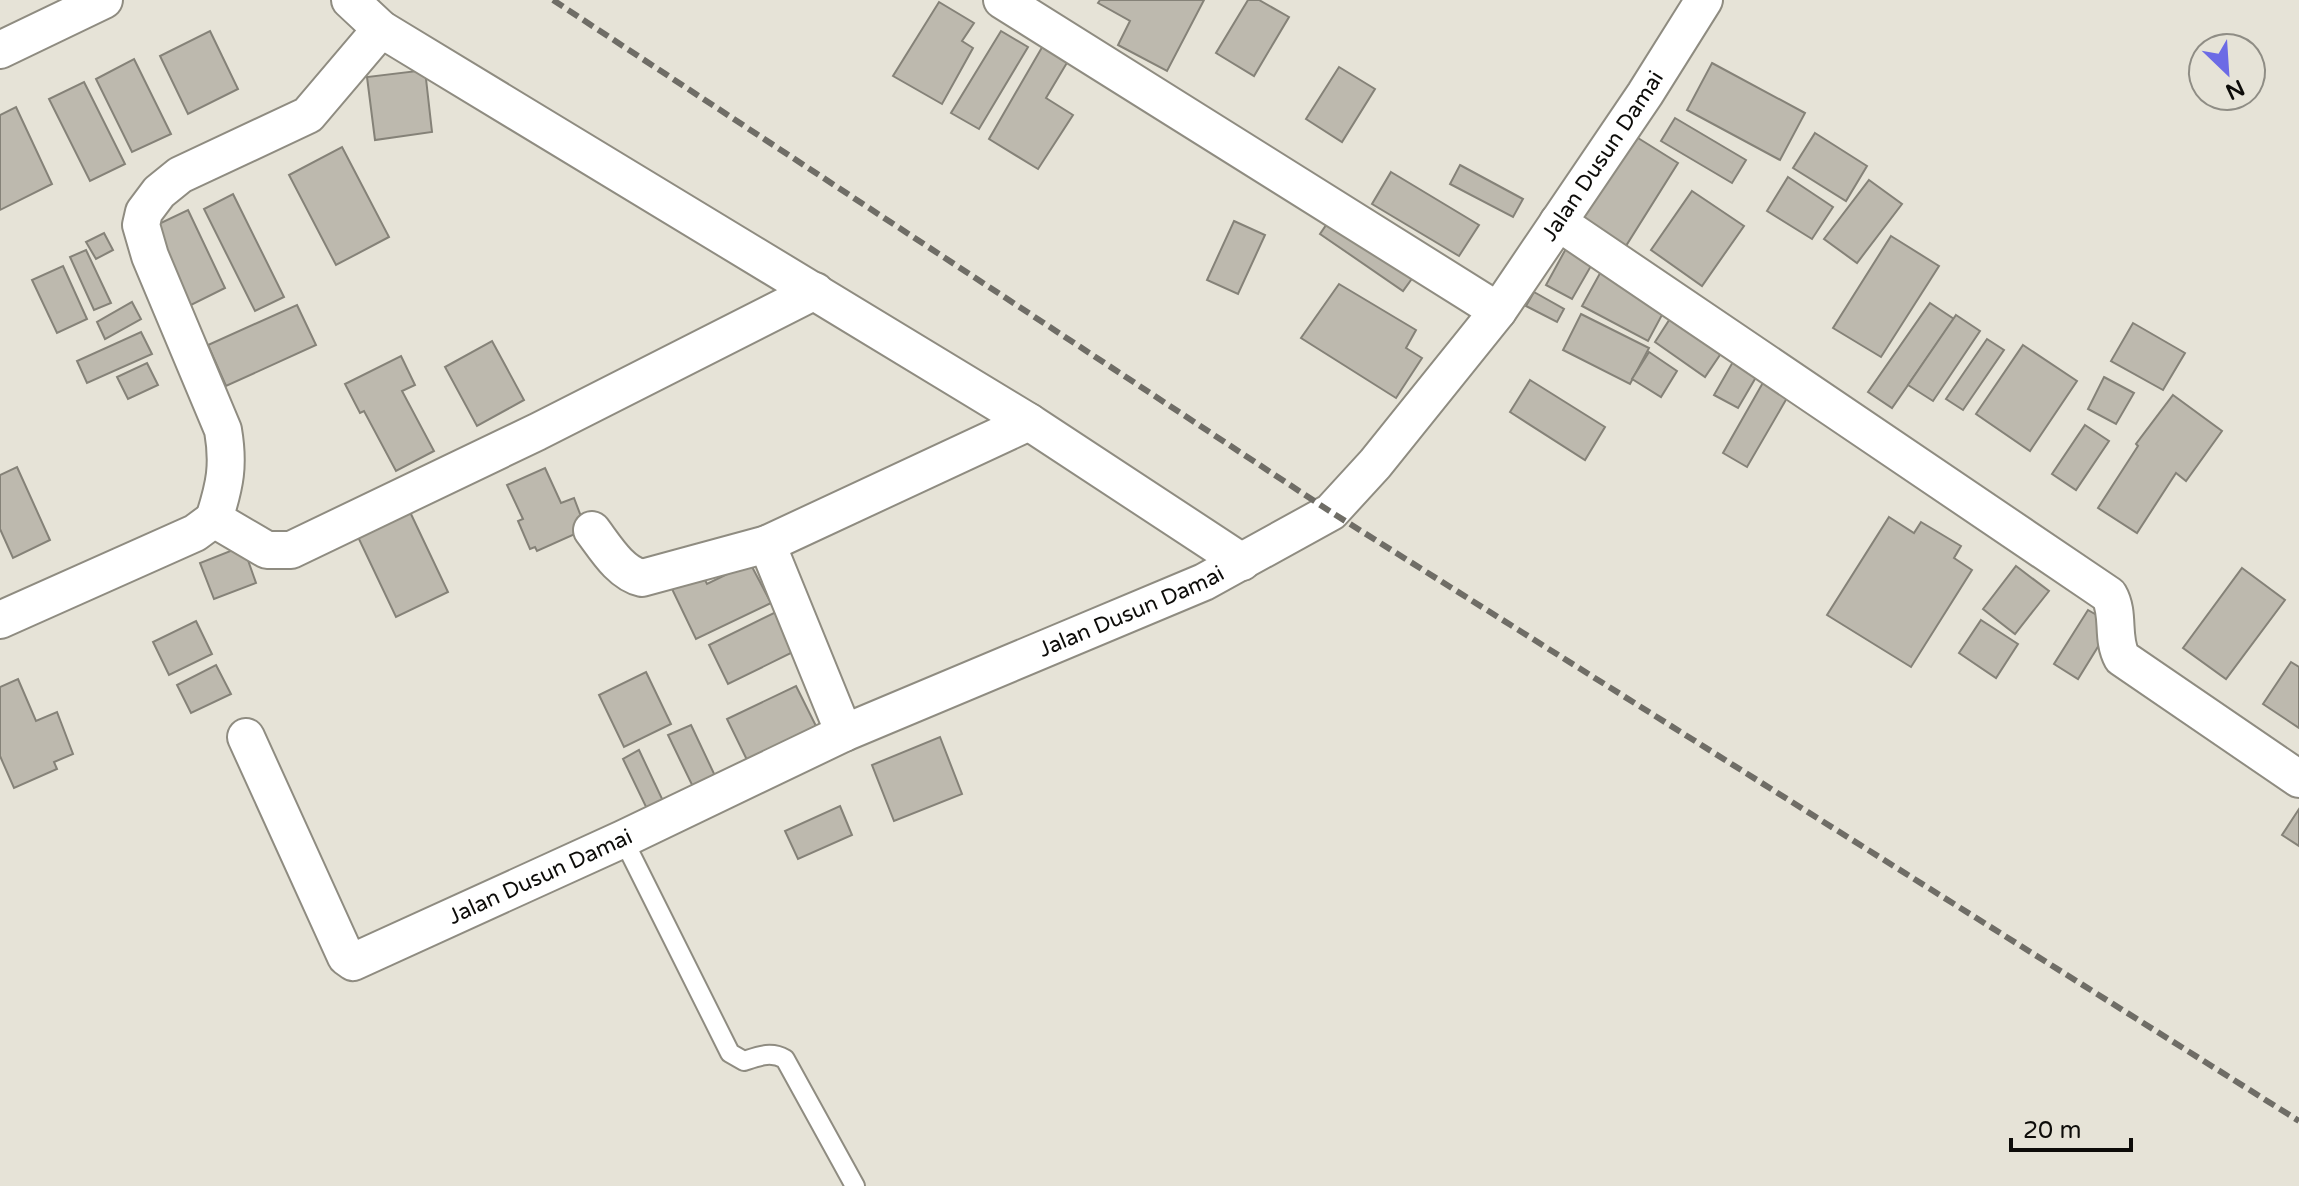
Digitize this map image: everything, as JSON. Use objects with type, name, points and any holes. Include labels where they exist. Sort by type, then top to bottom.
[{"type":"street","points":[[0,50],[104,0]]},
{"type":"street","points":[[350,0],[381,29],[1029,422],[1242,562]]},
{"type":"street","points":[[1002,0],[1498,311]]},
{"type":"street","name":"Jalan Dusun Damai","points":[[246,737],[349,961],[353,962],[623,839],[844,733],[1204,582],[1331,512],[1375,464],[1498,311],[1645,94],[1704,0]]},
{"type":"street","points":[[0,620],[195,533],[214,519],[224,487],[228,459],[223,430],[150,256],[141,225],[144,212],[159,192],[180,175],[308,115],[381,29]]},
{"type":"street","points":[[1558,222],[2109,595],[2114,605],[2116,648],[2122,658],[2299,779]]},
{"type":"street","points":[[214,519],[267,550],[291,550],[537,432],[815,291]]},
{"type":"street","points":[[592,530],[623,568],[633,576],[642,578],[767,544],[1029,422]]},
{"type":"street","points":[[767,544],[844,733]]},
{"type":"lane","points":[[623,839],[730,1053],[744,1061],[766,1054],[785,1059],[855,1186]]},
{"type":"building","points":[[1100,0],[1204,0],[1167,71],[1118,45],[1130,21],[1098,3]]},
{"type":"building","points":[[1248,0],[1259,0],[1289,17],[1254,76],[1216,53]]},
{"type":"building","points":[[939,2],[974,23],[962,41],[973,48],[942,104],[893,76]]},
{"type":"building","points":[[210,31],[238,89],[188,114],[160,56]]},
{"type":"building","points":[[1001,31],[1028,47],[979,129],[951,113]]},
{"type":"building","points":[[1048,37],[1074,51],[1046,98],[1073,115],[1038,169],[989,139]]},
{"type":"building","points":[[134,59],[171,134],[132,152],[96,79]]},
{"type":"building","points":[[1712,63],[1805,113],[1780,160],[1687,110]]},
{"type":"building","points":[[1339,67],[1375,89],[1342,142],[1306,119]]},
{"type":"building","points":[[425,70],[432,132],[375,140],[367,77]]},
{"type":"building","points":[[84,82],[125,164],[90,181],[49,99]]},
{"type":"building","points":[[16,107],[52,184],[0,210],[0,115]]},
{"type":"building","points":[[1675,118],[1746,160],[1732,183],[1661,141]]},
{"type":"building","points":[[1630,133],[1678,163],[1624,249],[1576,219]]},
{"type":"building","points":[[1815,133],[1867,166],[1846,201],[1793,168]]},
{"type":"building","points":[[342,147],[389,237],[336,265],[289,175]]},
{"type":"building","points":[[1460,165],[1523,199],[1513,217],[1450,184]]},
{"type":"building","points":[[1391,172],[1479,225],[1459,256],[1372,204]]},
{"type":"building","points":[[1788,177],[1833,207],[1812,239],[1767,211]]},
{"type":"building","points":[[1869,180],[1902,204],[1857,263],[1824,239]]},
{"type":"building","points":[[1692,191],[1744,226],[1702,286],[1651,250]]},
{"type":"building","points":[[233,194],[284,297],[255,311],[204,209]]},
{"type":"building","points":[[188,210],[225,288],[183,309],[144,231]]},
{"type":"building","points":[[1333,215],[1416,273],[1403,291],[1320,234]]},
{"type":"building","points":[[1234,221],[1265,235],[1238,294],[1207,280]]},
{"type":"building","points":[[104,233],[113,250],[96,259],[86,242]]},
{"type":"building","points":[[1891,236],[1939,266],[1881,357],[1833,328]]},
{"type":"building","points":[[1568,245],[1595,259],[1572,299],[1546,285]]},
{"type":"building","points":[[86,250],[111,303],[94,310],[70,257]]},
{"type":"building","points":[[63,266],[87,319],[57,333],[32,280]]},
{"type":"building","points":[[1604,266],[1670,300],[1648,341],[1582,306]]},
{"type":"building","points":[[1339,284],[1416,330],[1406,348],[1422,358],[1396,398],[1301,338]]},
{"type":"building","points":[[1534,292],[1564,309],[1557,322],[1526,306]]},
{"type":"building","points":[[132,302],[141,319],[105,339],[97,322]]},
{"type":"building","points":[[1930,303],[1954,319],[1892,408],[1868,392]]},
{"type":"building","points":[[297,305],[316,345],[226,386],[208,345]]},
{"type":"building","points":[[1675,311],[1726,346],[1705,377],[1655,342]]},
{"type":"building","points":[[1581,314],[1649,348],[1630,384],[1563,350]]},
{"type":"building","points":[[1956,315],[1980,331],[1933,401],[1908,385]]},
{"type":"building","points":[[2133,323],[2185,353],[2163,390],[2111,361]]},
{"type":"building","points":[[141,332],[152,354],[87,383],[77,361]]},
{"type":"building","points":[[1987,339],[2004,350],[1963,410],[1946,399]]},
{"type":"building","points":[[492,341],[524,400],[477,426],[445,367]]},
{"type":"building","points":[[2023,345],[2077,381],[2030,451],[1976,414]]},
{"type":"building","points":[[1649,352],[1677,371],[1661,397],[1632,379]]},
{"type":"building","points":[[1738,353],[1762,367],[1738,408],[1714,395]]},
{"type":"building","points":[[401,356],[415,385],[402,391],[434,451],[396,471],[364,411],[360,413],[345,384]]},
{"type":"building","points":[[147,363],[158,385],[128,399],[117,377]]},
{"type":"building","points":[[1769,372],[1794,386],[1747,467],[1723,453]]},
{"type":"building","points":[[2104,377],[2134,393],[2116,424],[2088,409]]},
{"type":"building","points":[[1530,380],[1605,427],[1585,460],[1510,412]]},
{"type":"building","points":[[2173,395],[2222,431],[2186,481],[2176,473],[2137,533],[2098,508],[2138,446],[2136,444]]},
{"type":"building","points":[[2085,425],[2109,441],[2076,490],[2052,474]]},
{"type":"building","points":[[17,467],[50,540],[13,558],[0,529],[0,475]]},
{"type":"building","points":[[545,468],[561,503],[574,498],[585,527],[537,551],[535,547],[530,549],[518,521],[523,519],[507,485]]},
{"type":"building","points":[[410,512],[448,592],[396,617],[358,537]]},
{"type":"building","points":[[1889,517],[1914,533],[1921,522],[1961,546],[1954,558],[1972,570],[1911,667],[1827,615]]},
{"type":"building","points":[[243,546],[256,583],[214,599],[200,563]]},
{"type":"building","points":[[750,563],[771,603],[696,639],[672,589],[702,574],[707,584]]},
{"type":"building","points":[[2016,566],[2049,591],[2015,634],[1983,609]]},
{"type":"building","points":[[2242,568],[2285,600],[2226,679],[2183,648]]},
{"type":"building","points":[[2088,610],[2112,624],[2078,679],[2054,664]]},
{"type":"building","points":[[778,611],[797,650],[728,684],[709,645]]},
{"type":"building","points":[[1981,620],[2018,644],[1996,678],[1959,653]]},
{"type":"building","points":[[196,621],[212,654],[169,675],[153,642]]},
{"type":"building","points":[[2291,662],[2299,667],[2299,728],[2263,704]]},
{"type":"building","points":[[216,665],[231,694],[191,713],[177,685]]},
{"type":"building","points":[[646,672],[671,724],[624,747],[599,695]]},
{"type":"building","points":[[18,679],[36,721],[57,712],[73,754],[54,762],[57,769],[14,788],[0,756],[0,687]]},
{"type":"building","points":[[796,686],[816,726],[747,760],[727,719]]},
{"type":"building","points":[[691,725],[717,780],[695,791],[668,735]]},
{"type":"building","points":[[940,737],[962,794],[894,821],[872,765]]},
{"type":"building","points":[[639,750],[664,803],[648,811],[623,759]]},
{"type":"building","points":[[840,806],[852,835],[798,859],[785,831]]},
{"type":"building","points":[[2299,809],[2299,846],[2282,835]]},
{"type":"railway","points":[[553,0],[1331,512],[2299,1121]]}]
